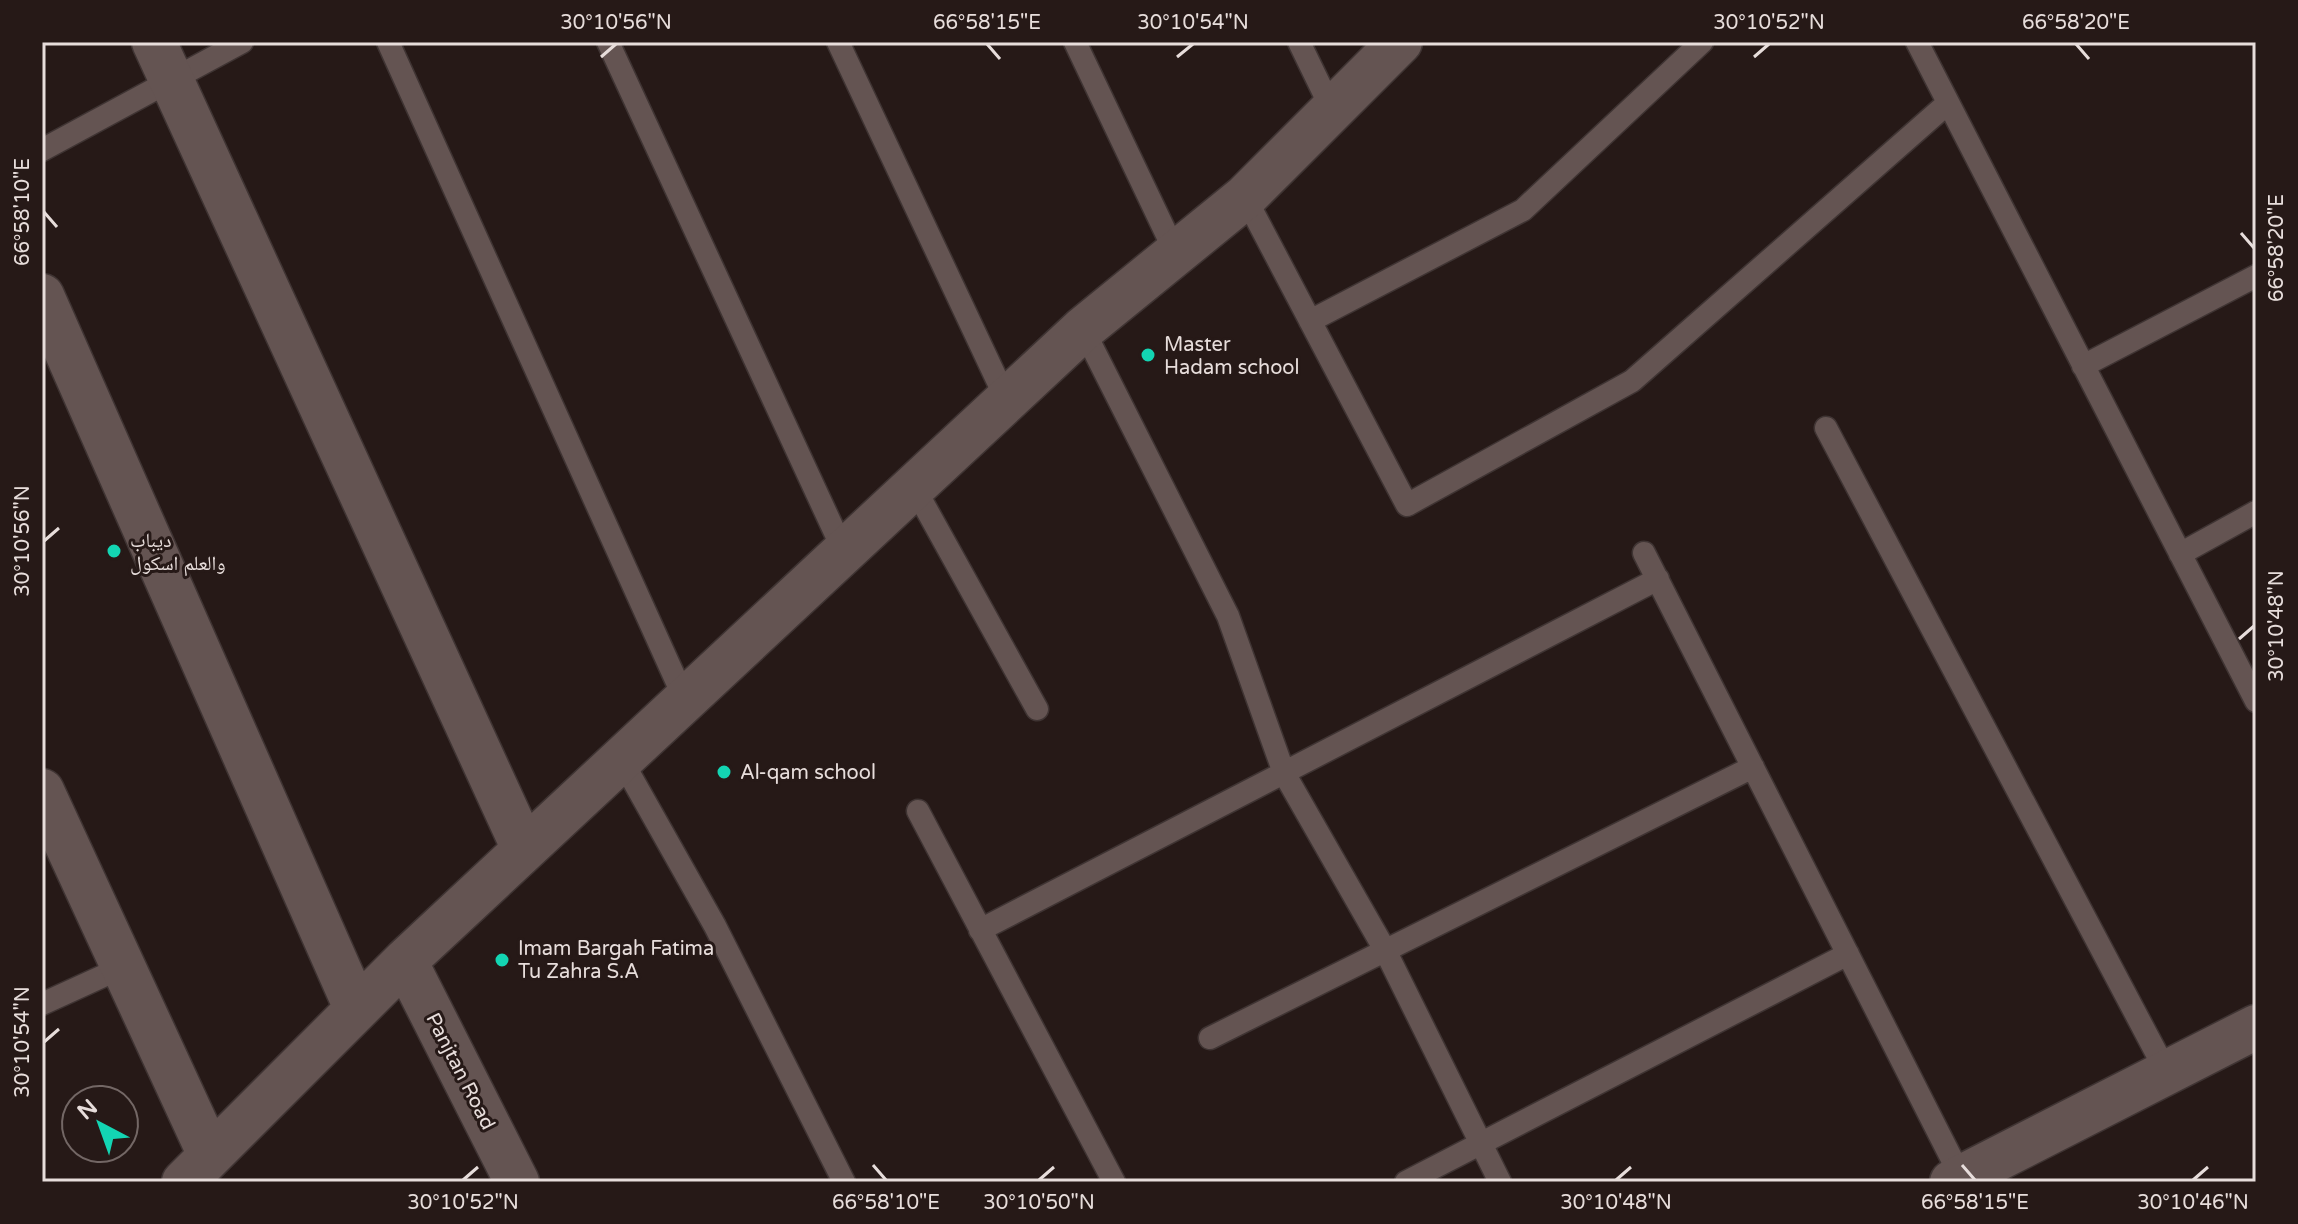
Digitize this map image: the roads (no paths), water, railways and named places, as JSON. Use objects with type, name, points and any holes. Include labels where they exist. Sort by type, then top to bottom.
[{"type":"street","points":[[42,791],[123,967],[199,1172],[356,1008],[524,849],[1083,329],[1245,197],[1400,42]]},
{"type":"street","points":[[163,61],[524,849]]},
{"type":"street","points":[[42,296],[356,1008]]},
{"type":"street","name":"Panjtan Road","points":[[405,961],[517,1182]]},
{"type":"street","points":[[1956,1180],[2256,1027]]},
{"type":"lane","points":[[42,150],[163,61],[242,42]]},
{"type":"lane","points":[[388,42],[685,700]]},
{"type":"lane","points":[[608,42],[844,552]]},
{"type":"lane","points":[[838,42],[1007,401]]},
{"type":"lane","points":[[1075,42],[1176,254]]},
{"type":"lane","points":[[1299,42],[1332,110]]},
{"type":"lane","points":[[1310,321],[1523,210],[1702,42]]},
{"type":"lane","points":[[1917,42],[2256,701]]},
{"type":"lane","points":[[1245,197],[1407,505],[1632,381],[1948,103]]},
{"type":"lane","points":[[2083,366],[2256,276]]},
{"type":"lane","points":[[1083,329],[1228,616],[1284,773],[1385,950],[1500,1182]]},
{"type":"lane","points":[[1826,428],[2167,1073]]},
{"type":"lane","points":[[914,487],[1037,709]]},
{"type":"lane","points":[[2180,554],[2256,512]]},
{"type":"lane","points":[[1644,553],[1848,954],[1956,1180]]},
{"type":"lane","points":[[980,930],[1658,579]]},
{"type":"lane","points":[[621,759],[715,926],[844,1182]]},
{"type":"lane","points":[[1210,1038],[1753,767]]},
{"type":"lane","points":[[918,811],[1114,1182]]},
{"type":"lane","points":[[1406,1182],[1848,954]]},
{"type":"lane","points":[[42,1004],[123,967]]},
{"type":"place","name":"Master Hadam school","points":[[1148,355]]},
{"type":"place","name":"ديباب والعلم اسكول","points":[[114,551]]},
{"type":"place","name":"Al-qam school","points":[[724,772]]},
{"type":"place","name":"Imam Bargah Fatima Tu Zahra S.A","points":[[502,960]]}]
